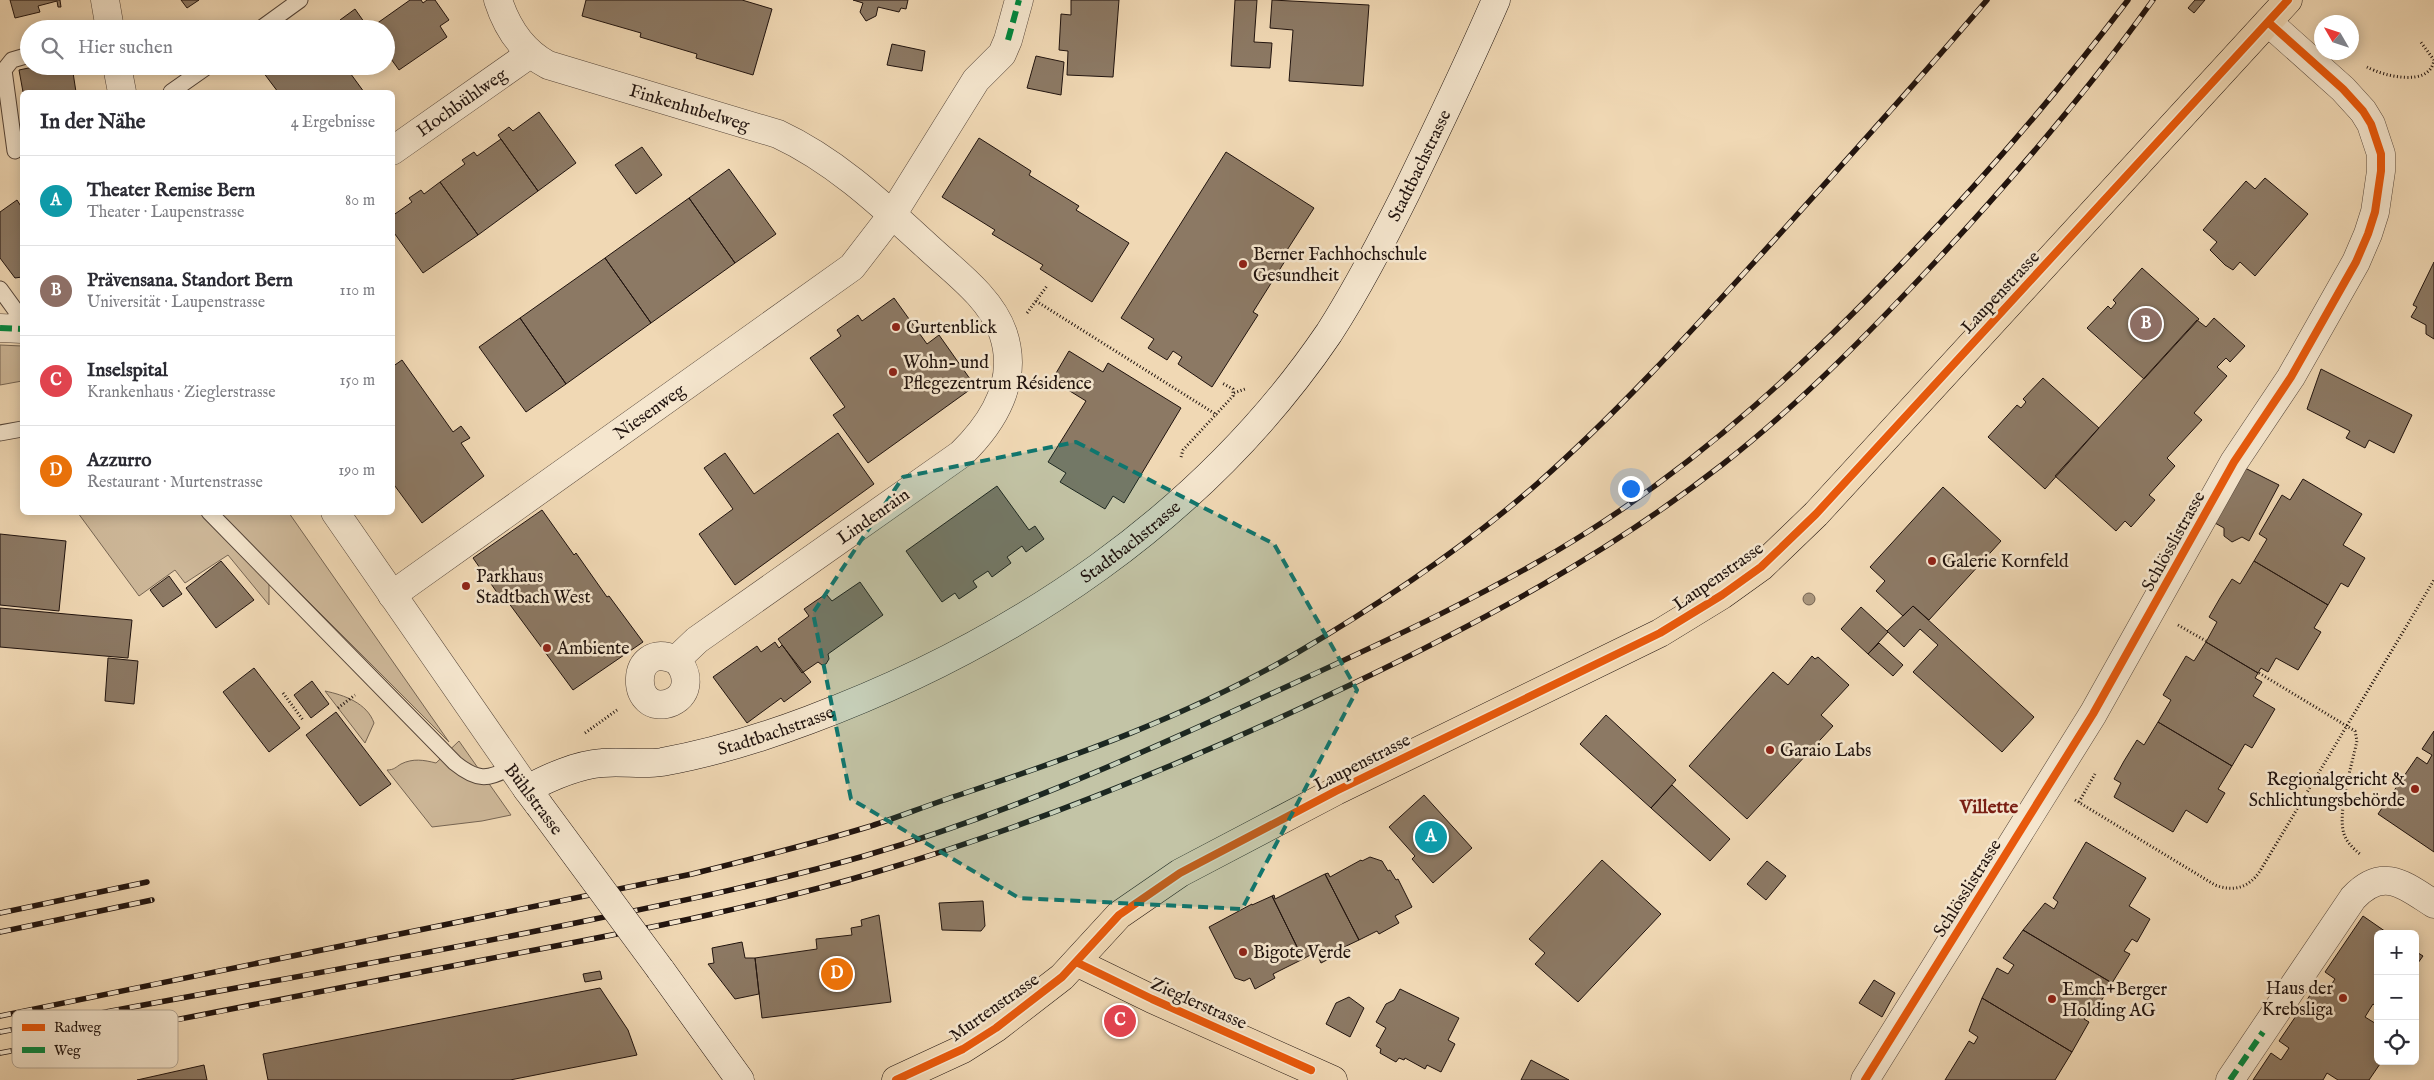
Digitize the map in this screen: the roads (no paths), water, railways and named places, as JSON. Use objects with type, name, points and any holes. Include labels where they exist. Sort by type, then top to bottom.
[{"type":"main road","name":"Laupenstrasse","points":[[1076,962],[1119,916],[1180,873],[1336,791],[1660,633],[1722,596],[1761,568],[1830,499],[2288,0]]},
{"type":"main road","name":"Murtenstrasse","points":[[896,1080],[963,1049],[996,1028],[1062,977],[1076,962]]},
{"type":"main road","name":"Zieglerstrasse","points":[[1076,962],[1152,999],[1333,1080]]},
{"type":"street","points":[[105,0],[108,20]]},
{"type":"street","name":"Finkenhubelweg","points":[[498,0],[511,30],[530,54],[548,65],[778,134],[800,144],[826,161],[854,181],[971,286],[996,317],[1003,333]]},
{"type":"street","points":[[892,215],[976,80],[1002,54],[1008,40],[1019,0]]},
{"type":"street","name":"Stadtbachstrasse","points":[[533,797],[570,770],[602,763],[658,763],[721,748],[793,726],[867,698],[955,657],[1010,626],[1052,600],[1146,532],[1246,437],[1285,394],[1330,330],[1377,250],[1456,92],[1496,0]]},
{"type":"street","name":"Schlösslistrasse","points":[[1865,1080],[2093,714],[2234,462],[2292,377],[2356,262],[2368,234],[2378,191],[2380,154],[2376,138],[2363,111],[2343,88],[2268,22]]},
{"type":"street","name":"Hochbühlweg","points":[[395,149],[530,54]]},
{"type":"street","points":[[118,75],[122,90]]},
{"type":"street","name":"Niesenweg","points":[[392,595],[852,268],[892,215]]},
{"type":"street","name":"Lindenrain","points":[[642,692],[639,676],[647,662],[661,656],[676,660],[697,640],[961,454],[978,438],[993,418],[1004,393],[1008,371],[1003,333]]},
{"type":"street","name":"Bühlstrasse","points":[[337,515],[510,767],[740,1080]]},
{"type":"street","points":[[2230,1080],[2348,905],[2363,888],[2374,882],[2394,881],[2434,904]]},
{"type":"lane","points":[[272,20],[300,0]]},
{"type":"lane","points":[[15,151],[4,70],[12,60],[20,58]]},
{"type":"lane","points":[[174,90],[195,75]]},
{"type":"lane","points":[[0,289],[16,311],[13,328]]},
{"type":"lane","points":[[0,433],[20,430]]},
{"type":"lane","points":[[212,515],[455,763],[464,770],[482,777],[491,777],[510,767]]},
{"type":"railway","points":[[29,1010],[692,874],[804,845],[871,826],[1090,749],[1174,715],[1255,676],[1327,635],[1421,574],[1510,507],[1567,457],[1623,402],[1704,317],[1873,130],[1987,0]]},
{"type":"railway","points":[[116,1010],[516,935],[659,906],[728,891],[864,856],[963,824],[1109,767],[1423,623],[1507,579],[1589,531],[1675,471],[1755,405],[1869,298],[1963,198],[2048,101],[2128,0]]},
{"type":"railway","points":[[178,1019],[634,931],[732,910],[876,872],[997,833],[1176,764],[1350,685],[1447,637],[1542,585],[1635,528],[1723,464],[1781,416],[1888,312],[1995,196],[2077,100],[2153,0]]},
{"type":"railway","points":[[0,913],[147,882]]},
{"type":"railway","points":[[0,932],[152,900]]},
{"type":"railway","points":[[0,1016],[12,1014]]},
{"type":"railway","points":[[0,1032],[12,1030]]},
{"type":"railway","points":[[0,1053],[12,1051]]},
{"type":"place","name":"Berner Fachhochschule Gesundheit","points":[[1243,264]]},
{"type":"place","name":"Prävensana. Standort Bern","points":[[2146,324]]},
{"type":"place","name":"Gurtenblick","points":[[896,327]]},
{"type":"place","name":"Wohn- und Pflegezentrum Résidence","points":[[893,372]]},
{"type":"place","name":"Galerie Kornfeld","points":[[1932,561]]},
{"type":"place","name":"Parkhaus Stadtbach West","points":[[466,586]]},
{"type":"place","name":"Ambiente","points":[[547,648]]},
{"type":"place","name":"Garaio Labs","points":[[1770,750]]},
{"type":"place","name":"Regionalgericht & Schlichtungsbehörde","points":[[2415,789]]},
{"type":"place","name":"Theater Remise Bern","points":[[1431,837]]},
{"type":"place","name":"Bigote Verde","points":[[1243,952]]},
{"type":"place","name":"Azzurro","points":[[837,974]]},
{"type":"place","name":"Haus der Krebsliga","points":[[2343,998]]},
{"type":"place","name":"Emch+Berger Holding AG","points":[[2052,999]]},
{"type":"place","name":"Inselspital","points":[[1120,1021]]},
{"type":"district","name":"Villette","points":[[1989,806]]}]
